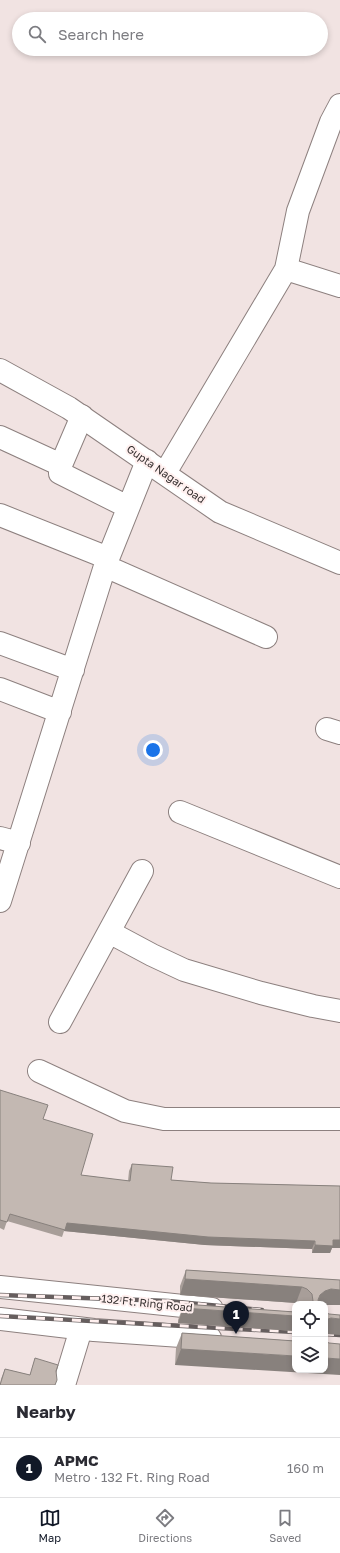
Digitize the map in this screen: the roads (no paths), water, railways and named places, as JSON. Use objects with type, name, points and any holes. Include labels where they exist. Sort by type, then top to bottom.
[{"type":"street","points":[[165,473],[286,269],[298,211],[329,129],[340,105]]},
{"type":"street","points":[[286,269],[340,286]]},
{"type":"street","name":"Gupta Nagar road","points":[[0,370],[82,416],[220,512],[340,563]]},
{"type":"street","points":[[82,416],[61,465],[60,473],[128,507]]},
{"type":"street","points":[[0,437],[61,465]]},
{"type":"street","points":[[0,901],[9,840],[60,712],[106,562],[147,461]]},
{"type":"street","points":[[0,515],[106,562],[266,637]]},
{"type":"street","points":[[0,643],[73,670]]},
{"type":"street","points":[[0,689],[60,712]]},
{"type":"street","points":[[180,812],[340,877]]},
{"type":"street","points":[[60,1022],[142,871]]},
{"type":"street","points":[[109,932],[184,970],[261,993],[340,1012]]},
{"type":"street","points":[[39,1071],[125,1111],[150,1116],[164,1118],[340,1120]]},
{"type":"street","name":"132 Ft. Ring Road","points":[[0,1287],[187,1308],[233,1311]]},
{"type":"street","points":[[0,1319],[81,1329],[233,1340]]},
{"type":"street","points":[[64,1385],[81,1329]]},
{"type":"railway","points":[[0,1295],[168,1301],[262,1310]]},
{"type":"railway","points":[[0,1316],[292,1332]]},
{"type":"railway","points":[[328,1334],[340,1335]]},
{"type":"place","name":"APMC","points":[[236,1334]]}]
